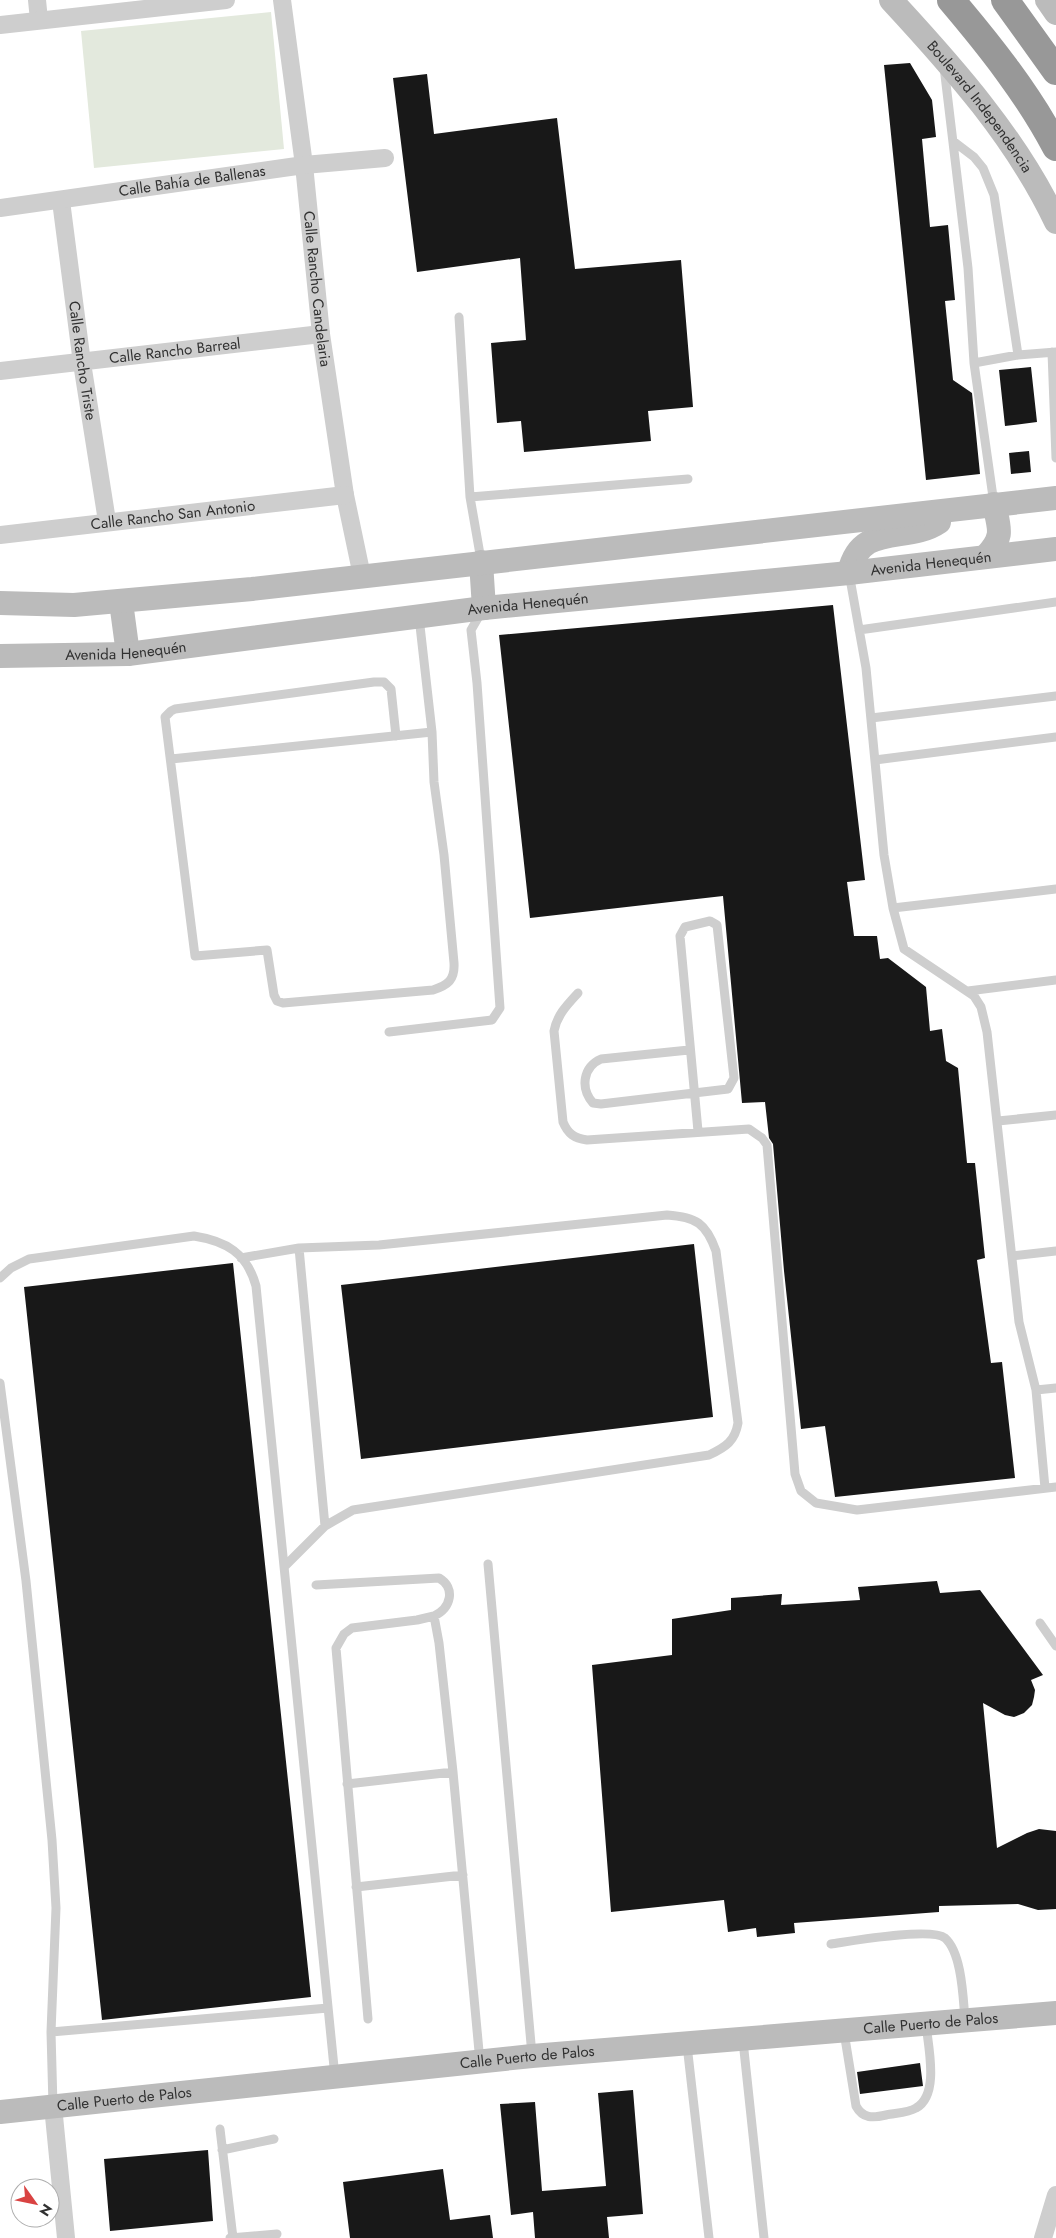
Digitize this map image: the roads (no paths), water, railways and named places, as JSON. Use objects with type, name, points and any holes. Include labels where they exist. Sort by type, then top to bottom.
[{"type":"highway","points":[[951,0],[984,39],[1044,125],[1056,147]]},
{"type":"highway","points":[[1005,0],[1056,71]]},
{"type":"main road","name":"Boulevard Independencia","points":[[891,0],[943,57],[996,124],[1028,173],[1056,222]]},
{"type":"main road","points":[[1047,0],[1056,13]]},
{"type":"main road","points":[[0,603],[74,605],[121,602],[782,530],[1056,498]]},
{"type":"main road","points":[[986,556],[999,539],[994,504]]},
{"type":"main road","points":[[849,573],[852,559],[864,545],[876,539],[935,525],[959,508]]},
{"type":"main road","name":"Avenida Henequén","points":[[0,656],[128,654],[484,608],[849,573],[1055,549]]},
{"type":"main road","points":[[481,562],[484,608]]},
{"type":"main road","points":[[121,602],[128,654]]},
{"type":"main road","name":"Calle Puerto de Palos","points":[[0,2112],[532,2056],[1056,2013]]},
{"type":"street","points":[[37,0],[39,20]]},
{"type":"street","points":[[0,25],[226,0]]},
{"type":"street","name":"Calle Rancho Candelaria","points":[[282,0],[304,165],[322,334],[345,495],[362,576]]},
{"type":"street","name":"Calle Bahía de Ballenas","points":[[0,208],[61,201],[304,165],[384,158]]},
{"type":"street","name":"Calle Rancho Triste","points":[[61,201],[82,363],[107,521]]},
{"type":"street","name":"Calle Rancho Barreal","points":[[0,371],[322,334]]},
{"type":"street","name":"Calle Rancho San Antonio","points":[[0,535],[107,521],[345,495]]},
{"type":"street","points":[[52,2106],[66,2238]]},
{"type":"street","points":[[1043,2238],[1056,2196]]},
{"type":"lane","points":[[943,57],[968,268],[974,363],[994,504]]},
{"type":"lane","points":[[953,141],[974,157],[984,168],[994,195],[1018,355]]},
{"type":"lane","points":[[459,317],[470,497],[481,562]]},
{"type":"lane","points":[[974,363],[1018,355],[1054,352],[1056,458]]},
{"type":"lane","points":[[470,497],[688,479]]},
{"type":"lane","points":[[849,573],[871,718],[884,855],[893,908],[904,949],[968,991],[974,996],[981,1007],[988,1041],[998,1121],[1019,1322],[1036,1390],[1045,1488]]},
{"type":"lane","points":[[859,630],[1056,602]]},
{"type":"lane","points":[[389,1032],[492,1020],[500,1008],[477,683],[471,630],[484,608]]},
{"type":"lane","points":[[396,736],[391,689],[384,682],[171,710],[166,717],[194,956],[267,950],[274,995],[277,1001],[283,1003],[433,990],[446,986],[455,974],[444,854],[434,782],[432,732],[419,616]]},
{"type":"lane","points":[[871,718],[1056,696]]},
{"type":"lane","points":[[171,759],[432,732]]},
{"type":"lane","points":[[875,760],[1056,737]]},
{"type":"lane","points":[[893,908],[1056,889]]},
{"type":"lane","points":[[689,1050],[601,1059],[592,1063],[586,1072],[587,1096],[593,1103],[601,1104],[694,1092],[728,1089],[734,1078],[717,925],[707,920],[685,927],[680,936],[689,1050],[694,1092],[698,1132]]},
{"type":"lane","points":[[968,991],[1056,980]]},
{"type":"lane","points":[[578,993],[560,1014],[554,1031],[563,1122],[566,1130],[578,1138],[587,1140],[749,1129],[762,1138],[767,1145],[795,1474],[801,1491],[816,1502],[858,1510],[1056,1487]]},
{"type":"lane","points":[[998,1121],[1056,1115]]},
{"type":"lane","points":[[241,1258],[299,1248],[379,1245],[666,1215],[694,1219],[703,1226],[712,1239],[716,1251],[738,1423],[736,1434],[731,1442],[709,1455],[353,1510],[325,1526],[284,1567]]},
{"type":"lane","points":[[0,1278],[11,1268],[29,1259],[194,1236],[213,1239],[230,1246],[252,1272],[256,1286],[335,2077]]},
{"type":"lane","points":[[299,1248],[325,1526]]},
{"type":"lane","points":[[1012,1256],[1056,1251]]},
{"type":"lane","points":[[0,1383],[26,1581],[52,1840],[56,1908],[51,2032],[52,2106]]},
{"type":"lane","points":[[1036,1390],[1056,1388]]},
{"type":"lane","points":[[488,1564],[532,2056]]},
{"type":"lane","points":[[316,1585],[439,1578],[449,1586],[451,1593],[444,1609],[434,1616],[352,1628],[340,1640],[336,1656],[368,2019]]},
{"type":"lane","points":[[434,1616],[438,1633],[453,1772],[480,2062]]},
{"type":"lane","points":[[1040,1623],[1056,1646]]},
{"type":"lane","points":[[347,1784],[453,1772]]},
{"type":"lane","points":[[356,1888],[463,1875]]},
{"type":"lane","points":[[831,1944],[927,1933],[944,1938],[949,1944],[959,1969],[965,2019]]},
{"type":"lane","points":[[51,2032],[328,2008]]},
{"type":"lane","points":[[843,2029],[856,2106],[859,2112],[871,2118],[916,2109],[927,2097],[931,2085],[926,2023]]},
{"type":"lane","points":[[743,2038],[764,2238]]},
{"type":"lane","points":[[687,2043],[709,2238]]},
{"type":"lane","points":[[220,2129],[231,2238],[277,2234]]},
{"type":"lane","points":[[222,2150],[274,2139]]}]
